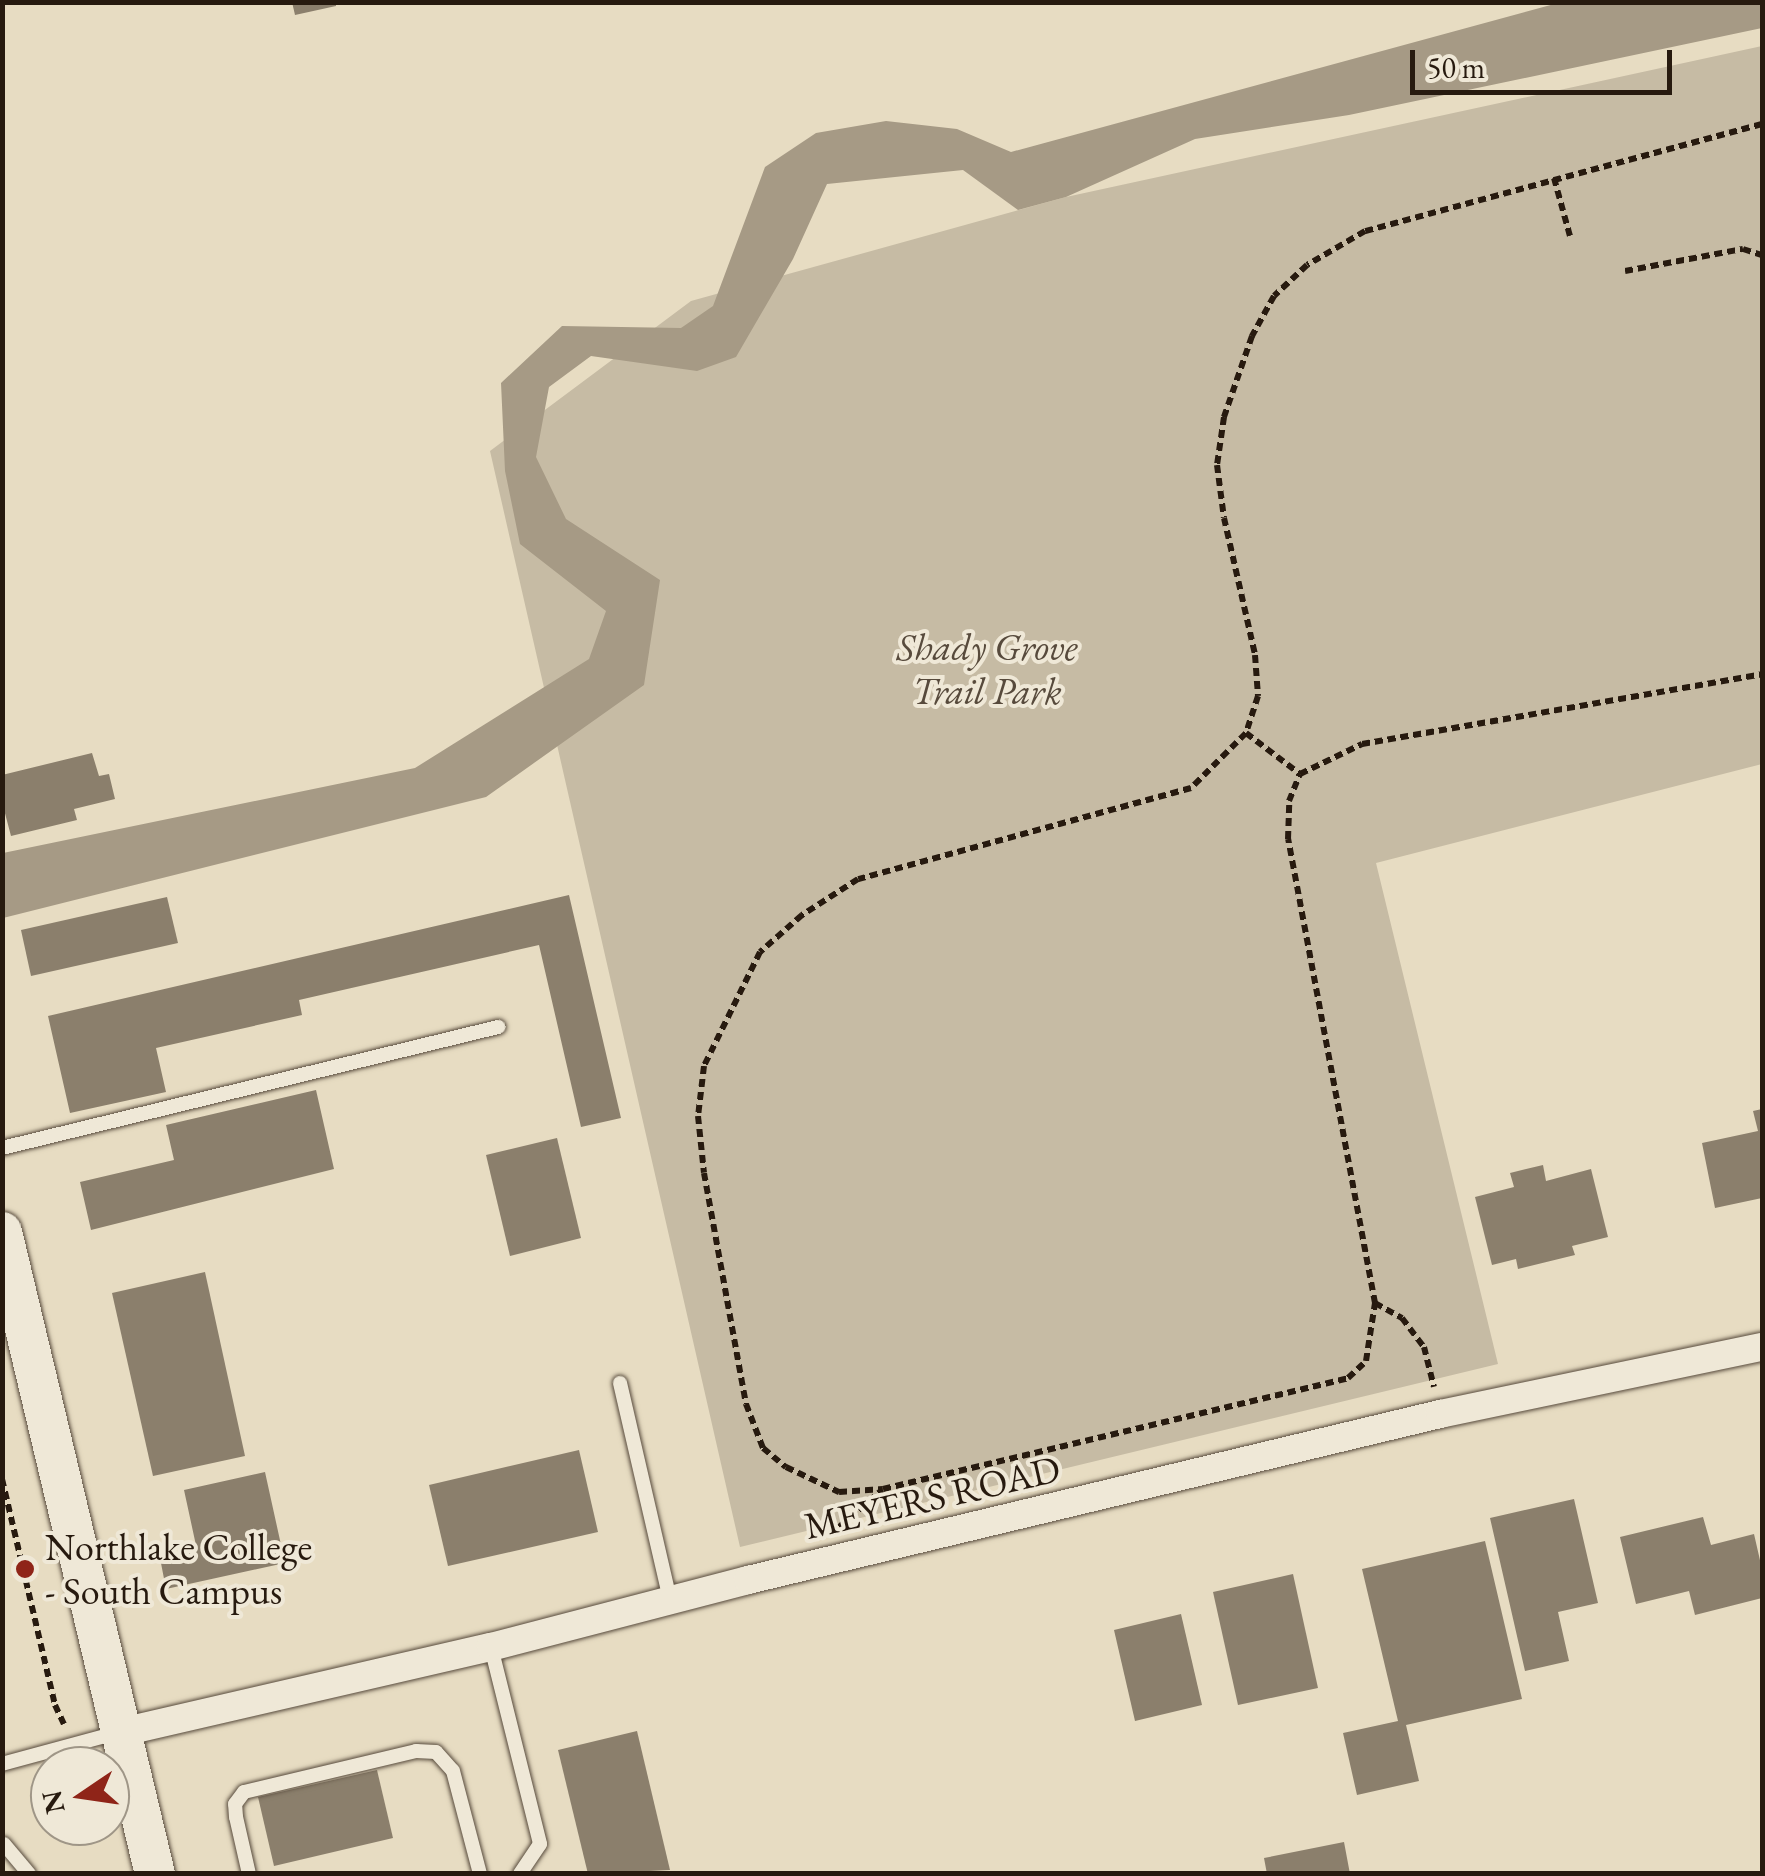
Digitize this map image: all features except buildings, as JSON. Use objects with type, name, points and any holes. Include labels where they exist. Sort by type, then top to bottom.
[{"type":"main road","points":[[2,1232],[155,1874]]},
{"type":"street","name":"MEYERS ROAD","points":[[122,1732],[1440,1414],[1762,1347]]},
{"type":"lane","points":[[2,1148],[498,1027]]},
{"type":"lane","points":[[620,1383],[670,1600]]},
{"type":"lane","points":[[491,1646],[540,1844],[520,1874]]},
{"type":"lane","points":[[2,1764],[122,1732]]},
{"type":"lane","points":[[249,1874],[235,1804],[244,1792],[416,1751],[436,1752],[453,1771],[480,1874]]},
{"type":"lane","points":[[3,1843],[30,1874]]},
{"type":"path","points":[[1762,124],[1365,230],[1307,265],[1274,296],[1252,336],[1224,416],[1217,465],[1224,518],[1256,654],[1258,696],[1246,733],[1191,788],[858,878],[802,915],[760,952],[704,1066],[698,1116],[704,1172],[746,1404],[763,1448],[786,1467],[839,1492],[884,1489],[1348,1378],[1366,1360],[1374,1303],[1288,838],[1289,801],[1300,774],[1362,744],[1762,674]]},
{"type":"path","points":[[1554,178],[1570,236]]},
{"type":"path","points":[[1625,271],[1744,249],[1762,255]]},
{"type":"path","points":[[1246,733],[1300,774]]},
{"type":"path","points":[[1374,1303],[1402,1318],[1424,1347],[1440,1414]]},
{"type":"path","points":[[2,1479],[56,1705],[74,1744]]},
{"type":"green space","name":"Shady Grove Trail Park","points":[[1762,46],[1762,764],[1376,863],[1498,1364],[740,1547],[490,451],[691,301],[1066,197]]},
{"type":"shaded area","points":[[1558,3],[1762,3],[1762,28],[1349,115],[1195,139],[1066,197],[1018,210],[963,170],[827,184],[793,259],[736,357],[697,371],[591,356],[549,387],[536,457],[566,519],[660,580],[644,685],[486,797],[3,918],[3,853],[415,768],[589,659],[606,611],[520,544],[505,471],[501,383],[562,326],[681,328],[713,306],[765,167],[816,133],[886,121],[957,129],[1011,152]]},
{"type":"place","name":"Northlake College - South Campus","points":[[25,1569]]}]
